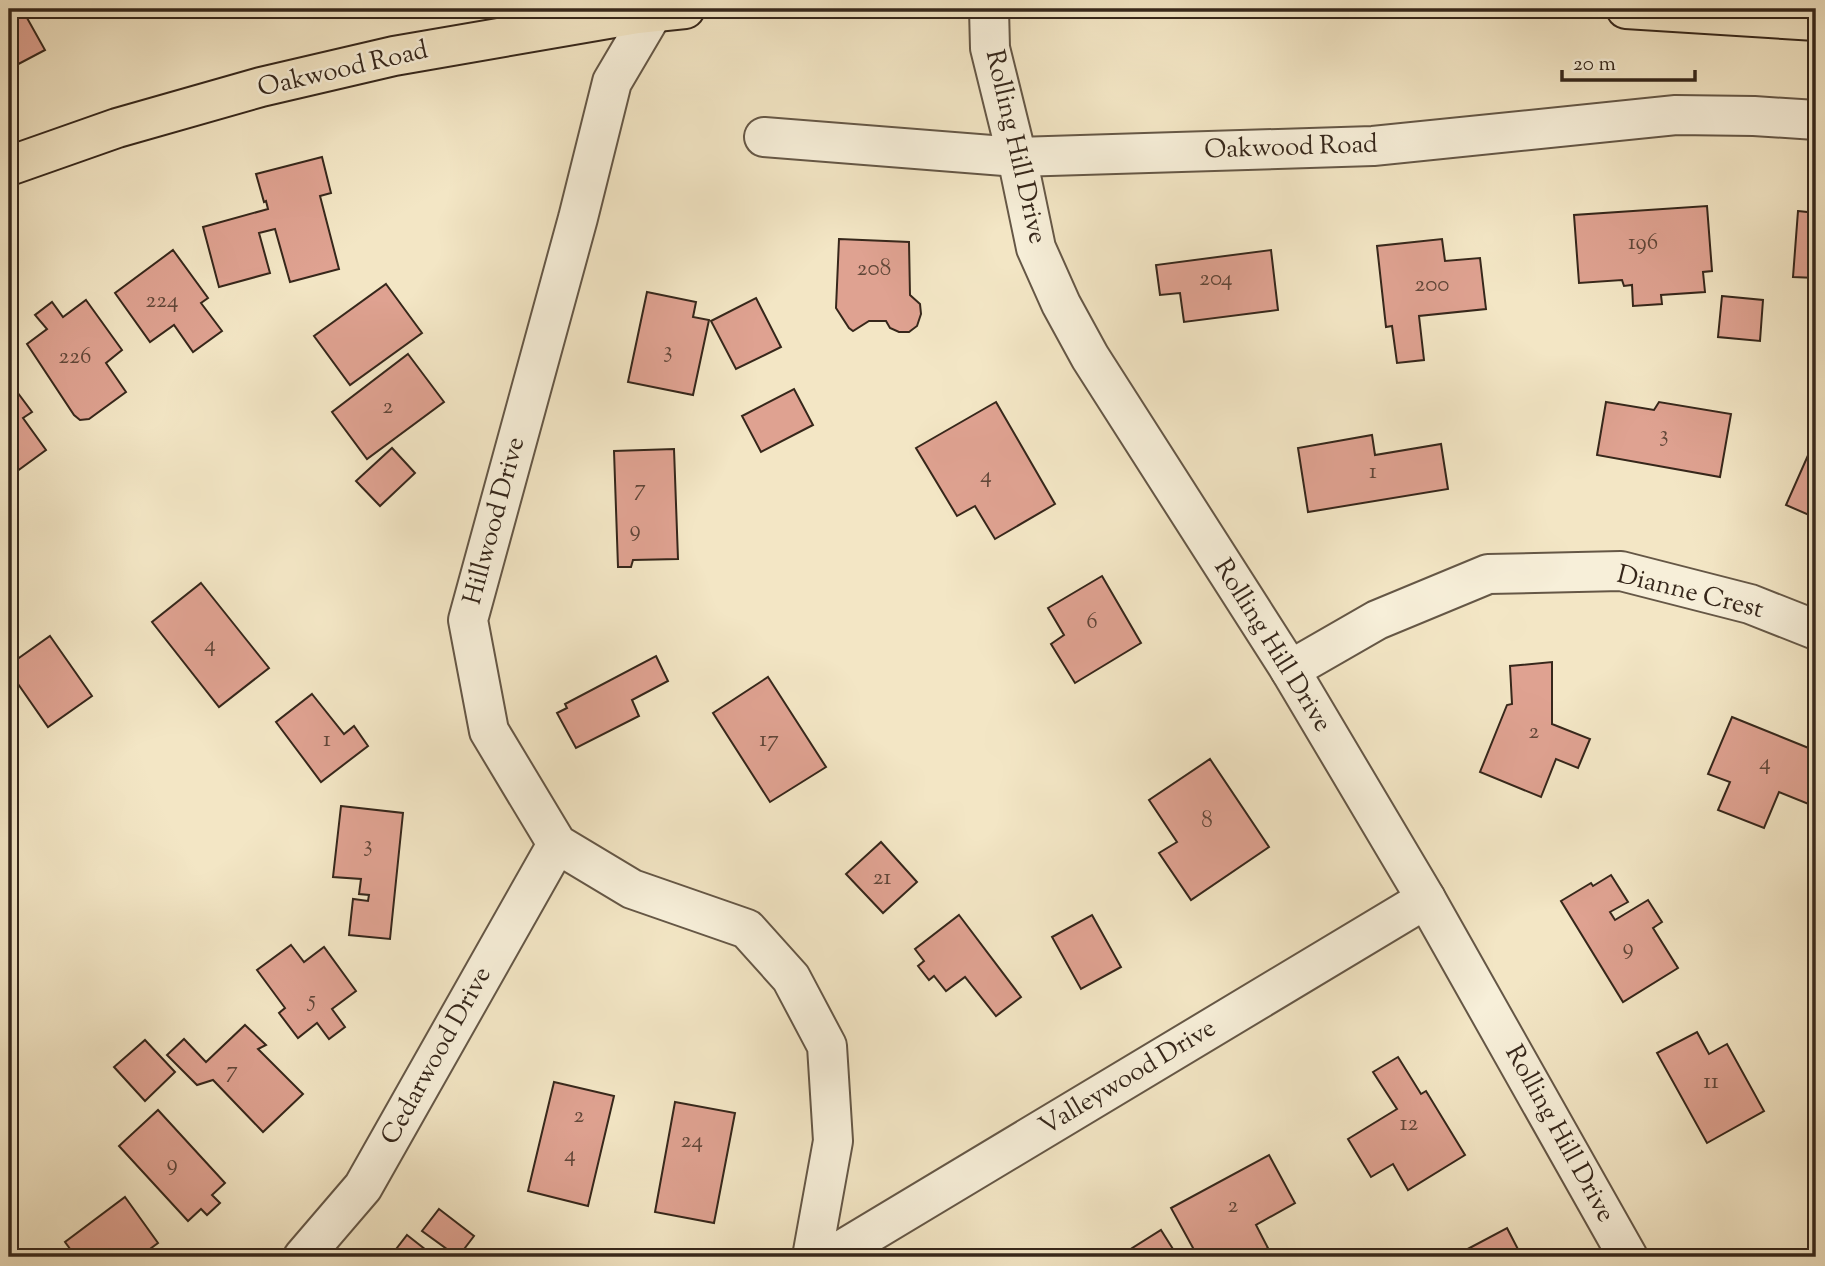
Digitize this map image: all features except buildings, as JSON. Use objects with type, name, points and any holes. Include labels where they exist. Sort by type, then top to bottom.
[{"type":"main road","points":[[1626,9],[1816,21]]},
{"type":"main road","name":"Oakwood Road","points":[[9,166],[117,128],[261,88],[394,56],[664,10]]},
{"type":"street","name":"Rolling Hill Drive","points":[[989,9],[990,48],[1036,248],[1060,304],[1090,357],[1290,670],[1426,899],[1628,1257]]},
{"type":"street","name":"Hillwood Drive","points":[[664,10],[612,82],[578,218],[468,620],[489,731],[557,844],[632,889],[747,929],[791,978],[827,1046],[833,1141],[812,1257]]},
{"type":"street","name":"Oakwood Road","points":[[764,136],[1017,157],[1373,146],[1676,115],[1816,120]]},
{"type":"street","name":"Dianne Crest","points":[[1290,670],[1377,620],[1488,574],[1621,571],[1750,604],[1816,630]]},
{"type":"street","name":"Cedarwood Drive","points":[[303,1257],[363,1186],[557,844]]},
{"type":"street","name":"Valleywood Drive","points":[[830,1257],[1426,899]]}]
